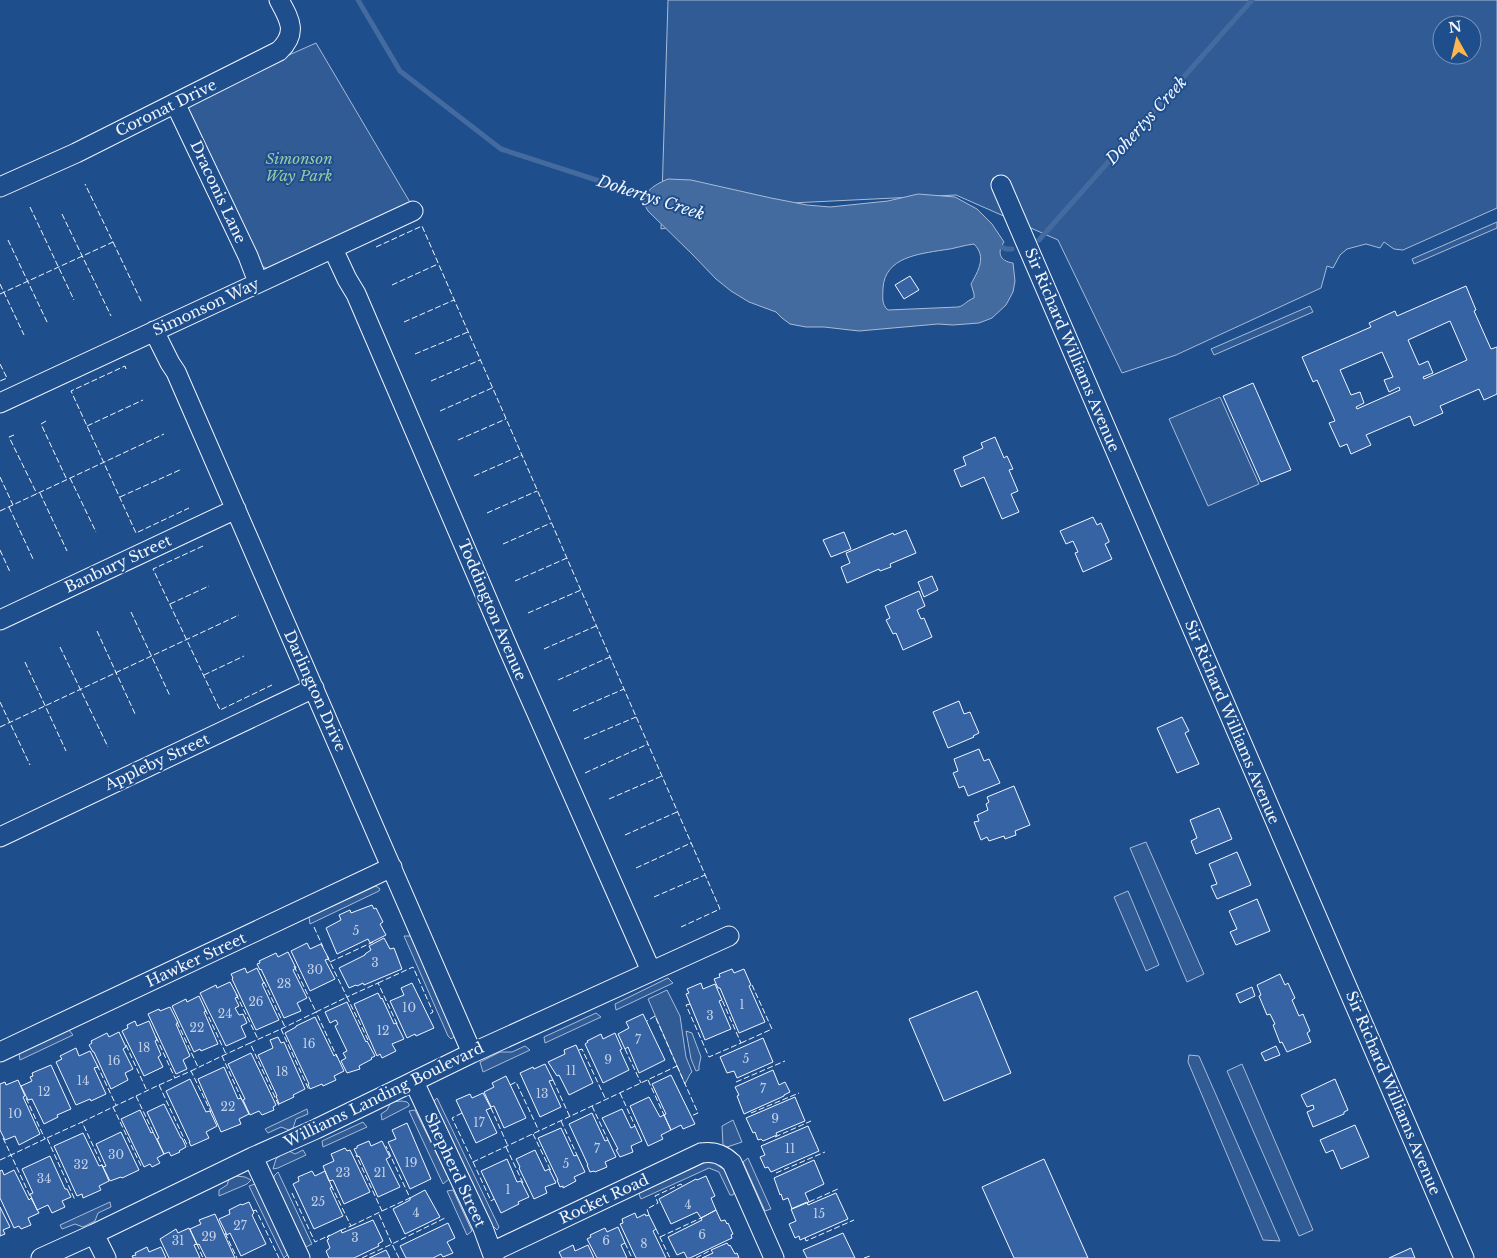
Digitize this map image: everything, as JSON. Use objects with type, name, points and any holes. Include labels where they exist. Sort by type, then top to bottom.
[{"type":"street","name":"Coronat Drive","points":[[0,187],[76,153],[279,51],[288,40],[291,28],[290,21],[279,0]]},
{"type":"street","name":"Draconis Lane","points":[[175,103],[248,256],[258,282]]},
{"type":"street","name":"Sir Richard Williams Avenue","points":[[1001,185],[1464,1258]]},
{"type":"street","name":"Simonson Way","points":[[0,403],[413,211]]},
{"type":"street","name":"Toddington Avenue","points":[[333,248],[356,294],[509,650],[651,971]]},
{"type":"street","name":"Darlington Drive","points":[[154,330],[176,372],[472,1053]]},
{"type":"street","name":"Banbury Street","points":[[0,620],[236,509]]},
{"type":"street","name":"Appleby Street","points":[[0,836],[314,688]]},
{"type":"street","name":"Hawker Street","points":[[0,1052],[392,867]]},
{"type":"street","name":"Williams Landing Boulevard","points":[[41,1258],[472,1053],[728,936]]},
{"type":"street","name":"Shepherd Street","points":[[414,1082],[483,1228],[493,1255]]},
{"type":"street","name":"Rocket Road","points":[[493,1255],[701,1153],[717,1153],[728,1159],[737,1172],[774,1258]]},
{"type":"street","points":[[253,1157],[300,1258]]},
{"type":"street","points":[[94,1234],[106,1258]]},
{"type":"shaded area","points":[[668,0],[1497,0],[1497,208],[1403,250],[1394,249],[1384,242],[1380,248],[1366,244],[1347,249],[1340,255],[1333,268],[1327,266],[1321,288],[1176,355],[1122,373],[1058,240],[956,195],[791,203],[661,229]]},
{"type":"shaded area","name":"Simonson Way Park","points":[[316,43],[411,204],[268,269],[260,265],[188,110],[190,105]]},
{"type":"shaded area","points":[[1497,222],[1497,228],[1414,264],[1412,259]]},
{"type":"shaded area","points":[[1310,306],[1313,312],[1214,355],[1211,349]]},
{"type":"shaded area","points":[[1220,397],[1259,484],[1208,506],[1169,419]]},
{"type":"shaded area","points":[[1146,842],[1204,974],[1187,982],[1130,848]]},
{"type":"shaded area","points":[[376,886],[380,889],[379,891],[310,924],[309,917]]},
{"type":"shaded area","points":[[1128,891],[1159,965],[1146,971],[1114,897]]},
{"type":"shaded area","points":[[404,936],[411,936],[455,1036],[451,1039],[448,1036]]},
{"type":"shaded area","points":[[668,978],[673,983],[616,1010],[615,1004]]},
{"type":"shaded area","points":[[667,990],[680,1016],[686,1057],[692,1072],[685,1084],[648,999]]},
{"type":"shaded area","points":[[596,1013],[601,1017],[545,1043],[544,1037]]},
{"type":"shaded area","points":[[69,1030],[73,1035],[20,1060],[19,1053]]},
{"type":"shaded area","points":[[686,1031],[692,1033],[701,1057],[699,1070],[696,1071],[691,1059]]},
{"type":"shaded area","points":[[525,1046],[530,1050],[483,1072],[480,1062],[500,1052],[512,1052]]},
{"type":"shaded area","points":[[1189,1055],[1199,1056],[1280,1241],[1263,1240],[1188,1062]]},
{"type":"shaded area","points":[[1242,1064],[1313,1230],[1299,1236],[1227,1071]]},
{"type":"shaded area","points":[[437,1098],[499,1227],[497,1230],[490,1223],[435,1104],[434,1101]]},
{"type":"shaded area","points":[[391,1102],[407,1102],[409,1106],[382,1120],[381,1114],[387,1110]]},
{"type":"shaded area","points":[[307,1109],[308,1114],[296,1119],[293,1128],[289,1130],[281,1127],[268,1133],[265,1129]]},
{"type":"shaded area","points":[[415,1110],[449,1179],[443,1184],[409,1111]]},
{"type":"shaded area","points":[[733,1120],[742,1142],[727,1147],[723,1145],[722,1126]]},
{"type":"shaded area","points":[[363,1122],[367,1127],[323,1147],[322,1141]]},
{"type":"shaded area","points":[[303,1150],[306,1155],[273,1169],[276,1159],[283,1153],[289,1151],[295,1154]]},
{"type":"shaded area","points":[[748,1158],[771,1209],[765,1211],[743,1162]]},
{"type":"shaded area","points":[[706,1162],[714,1163],[725,1170],[735,1191],[733,1195],[730,1195],[719,1172],[709,1168],[641,1199],[639,1193]]},
{"type":"shaded area","points":[[278,1172],[312,1244],[306,1247],[274,1180],[274,1176]]},
{"type":"shaded area","points":[[236,1176],[251,1180],[247,1184],[219,1196],[219,1190],[227,1185],[229,1179]]},
{"type":"shaded area","points":[[255,1184],[288,1254],[284,1258],[249,1186]]},
{"type":"shaded area","points":[[453,1190],[472,1231],[467,1235],[447,1191]]},
{"type":"shaded area","points":[[110,1202],[111,1207],[98,1213],[95,1221],[83,1227],[75,1224],[62,1229],[60,1225]]},
{"type":"water","points":[[668,179],[691,180],[807,205],[830,207],[888,201],[918,194],[955,197],[977,209],[992,224],[1004,242],[1000,253],[1002,258],[1013,263],[1015,281],[1013,292],[1006,305],[992,318],[979,323],[938,324],[859,331],[790,324],[776,312],[749,302],[731,291],[716,279],[648,211],[645,205],[646,195],[653,187]],"holes":[[[974,244],[978,249],[981,259],[971,284],[974,298],[962,306],[888,310],[884,305],[883,288],[885,278],[897,263],[924,253]]]},
{"type":"building","points":[[910,276],[919,290],[904,299],[895,285]]},
{"type":"building","points":[[1466,286],[1476,310],[1474,311],[1491,349],[1497,347],[1497,394],[1484,400],[1479,389],[1440,406],[1443,413],[1414,426],[1410,416],[1366,435],[1371,445],[1351,454],[1347,444],[1340,447],[1329,423],[1335,421],[1317,380],[1313,382],[1302,357],[1371,327],[1369,323],[1395,311],[1397,316]],"holes":[[[1450,321],[1467,360],[1424,379],[1423,377],[1433,373],[1428,361],[1419,365],[1408,340]],[[1382,352],[1393,377],[1384,380],[1389,392],[1399,387],[1400,390],[1357,409],[1356,407],[1364,403],[1360,392],[1351,395],[1340,370]]]},
{"type":"building","points":[[1253,383],[1291,470],[1261,482],[1223,396]]},
{"type":"building","points":[[995,437],[1004,458],[1007,456],[1013,469],[1009,470],[1018,491],[1011,494],[1019,512],[1002,519],[984,477],[961,487],[954,470],[966,465],[963,457],[983,448],[981,443]]},
{"type":"building","points":[[1093,517],[1097,525],[1101,523],[1109,541],[1105,544],[1112,559],[1083,572],[1075,553],[1078,552],[1073,541],[1066,544],[1060,531]]},
{"type":"building","points":[[906,530],[916,553],[890,564],[891,567],[880,571],[879,569],[847,583],[841,567],[850,563],[846,553],[893,533],[894,535]]},
{"type":"building","points":[[844,532],[851,549],[831,557],[823,540]]},
{"type":"building","points":[[932,576],[938,590],[924,597],[918,582]]},
{"type":"building","points":[[919,591],[925,606],[917,610],[921,619],[924,618],[932,637],[903,650],[896,633],[893,634],[886,620],[890,618],[885,606]]},
{"type":"building","points":[[959,701],[964,714],[970,712],[979,733],[948,748],[933,712]]},
{"type":"building","points":[[1182,717],[1189,731],[1185,733],[1199,764],[1177,773],[1157,728]]},
{"type":"building","points":[[979,749],[984,761],[989,759],[1000,783],[968,796],[964,786],[959,788],[953,773],[958,771],[954,759]]},
{"type":"building","points":[[1014,786],[1030,825],[1015,831],[1016,835],[1005,839],[1004,836],[989,841],[987,837],[981,840],[974,822],[979,821],[977,815],[988,810],[986,804],[989,802],[987,797]]},
{"type":"building","points":[[1219,808],[1232,839],[1196,854],[1191,841],[1197,838],[1190,820]]},
{"type":"building","points":[[1237,852],[1251,885],[1217,899],[1211,886],[1217,884],[1209,864]]},
{"type":"building","points":[[1257,899],[1270,931],[1236,945],[1230,932],[1237,929],[1229,911]]},
{"type":"building","points":[[372,905],[374,909],[376,908],[383,922],[380,924],[386,935],[370,943],[368,939],[337,954],[326,928],[341,920],[339,915],[350,910],[351,913]]},
{"type":"building","points":[[384,938],[390,949],[394,948],[402,969],[364,985],[363,983],[349,988],[339,968],[365,955],[371,950],[369,946]]},
{"type":"building","points":[[307,943],[310,949],[321,944],[329,959],[325,960],[335,979],[310,991],[291,951]]},
{"type":"building","points":[[288,952],[296,968],[293,970],[307,998],[297,1003],[301,1011],[284,1018],[257,964],[260,963],[259,961],[276,953],[278,957]]},
{"type":"building","points":[[245,968],[247,973],[257,968],[264,983],[262,984],[279,1020],[256,1030],[231,974]]},
{"type":"building","points":[[732,969],[734,973],[744,969],[751,985],[749,986],[765,1022],[739,1033],[720,988],[718,988],[714,979],[720,977],[719,974]]},
{"type":"building","points":[[1280,974],[1285,985],[1288,983],[1295,998],[1292,1000],[1299,1016],[1303,1014],[1310,1031],[1307,1033],[1311,1042],[1287,1052],[1282,1042],[1280,1043],[1270,1014],[1267,1015],[1259,996],[1261,995],[1257,985]]},
{"type":"building","points":[[230,982],[238,997],[235,998],[239,1006],[235,1008],[239,1015],[243,1014],[247,1023],[241,1026],[246,1037],[226,1046],[200,993],[216,985],[217,988]]},
{"type":"building","points":[[412,983],[434,1028],[407,1038],[390,1001],[404,995],[401,988]]},
{"type":"building","points":[[701,983],[703,989],[715,984],[722,1000],[719,1001],[731,1029],[705,1040],[686,994],[689,993],[687,989]]},
{"type":"building","points":[[1252,987],[1255,996],[1240,1003],[1236,994]]},
{"type":"building","points":[[977,991],[1011,1073],[944,1101],[909,1019]]},
{"type":"building","points":[[378,993],[404,1039],[392,1044],[396,1051],[382,1058],[380,1054],[377,1056],[354,1004]]},
{"type":"building","points":[[199,996],[218,1044],[194,1052],[172,1006],[186,999],[187,1002]]},
{"type":"building","points":[[347,1002],[366,1042],[375,1056],[359,1066],[360,1069],[347,1073],[341,1061],[346,1058],[343,1053],[347,1051],[335,1026],[338,1024],[336,1020],[330,1023],[325,1012]]},
{"type":"building","points":[[170,1007],[190,1056],[183,1060],[187,1069],[176,1074],[148,1014]]},
{"type":"building","points":[[643,1014],[665,1060],[639,1073],[628,1047],[625,1049],[618,1034],[629,1028],[626,1022]]},
{"type":"building","points":[[315,1017],[334,1056],[336,1054],[344,1071],[334,1076],[336,1080],[310,1089],[285,1033]]},
{"type":"building","points":[[135,1021],[137,1026],[149,1021],[157,1040],[155,1041],[161,1055],[158,1057],[163,1067],[144,1076],[122,1031],[128,1028],[127,1025]]},
{"type":"building","points":[[119,1032],[126,1047],[123,1049],[133,1069],[125,1073],[128,1080],[111,1089],[89,1045],[92,1043],[91,1041],[107,1033],[109,1037]]},
{"type":"building","points":[[615,1033],[629,1070],[603,1083],[585,1044],[601,1034],[603,1039]]},
{"type":"building","points":[[278,1037],[281,1043],[284,1042],[305,1089],[279,1104],[258,1055],[273,1048],[270,1040]]},
{"type":"building","points":[[763,1038],[773,1062],[737,1078],[734,1071],[727,1073],[720,1057]]},
{"type":"building","points":[[576,1045],[593,1083],[569,1095],[559,1075],[557,1076],[548,1062],[565,1054],[564,1050]]},
{"type":"building","points":[[1276,1046],[1280,1055],[1265,1061],[1261,1053]]},
{"type":"building","points":[[76,1048],[79,1056],[90,1051],[98,1067],[94,1068],[106,1094],[76,1105],[56,1062],[62,1059],[60,1056]]},
{"type":"building","points":[[251,1053],[276,1105],[273,1107],[274,1110],[262,1115],[259,1111],[250,1115],[243,1100],[245,1099],[228,1064]]},
{"type":"building","points":[[545,1064],[553,1080],[549,1081],[561,1107],[540,1117],[520,1073]]},
{"type":"building","points":[[51,1065],[71,1109],[57,1115],[58,1117],[44,1124],[32,1099],[28,1100],[21,1086],[32,1081],[30,1077],[33,1076],[32,1073]]},
{"type":"building","points":[[224,1067],[238,1099],[241,1098],[249,1114],[239,1119],[241,1124],[221,1132],[198,1079]]},
{"type":"building","points":[[773,1070],[779,1085],[785,1082],[790,1092],[744,1114],[735,1087]]},
{"type":"building","points":[[671,1075],[695,1124],[683,1129],[681,1125],[671,1130],[652,1084]]},
{"type":"building","points":[[506,1076],[526,1118],[504,1128],[494,1106],[491,1107],[484,1092],[494,1087],[492,1083]]},
{"type":"building","points":[[190,1079],[206,1112],[210,1111],[217,1126],[206,1132],[209,1138],[191,1146],[166,1091]]},
{"type":"building","points":[[1335,1079],[1348,1110],[1344,1114],[1313,1127],[1307,1112],[1314,1109],[1313,1105],[1307,1107],[1301,1095]]},
{"type":"building","points":[[18,1080],[25,1096],[23,1097],[40,1134],[19,1145],[15,1136],[5,1140],[0,1130],[0,1084],[5,1082],[6,1085]]},
{"type":"building","points":[[483,1093],[491,1108],[486,1110],[497,1133],[476,1143],[456,1100],[470,1094],[472,1098]]},
{"type":"building","points":[[649,1097],[660,1117],[664,1115],[671,1130],[661,1135],[663,1139],[648,1146],[630,1106]]},
{"type":"building","points":[[795,1097],[805,1121],[776,1133],[777,1135],[763,1141],[761,1139],[758,1140],[746,1118]]},
{"type":"building","points":[[164,1104],[186,1147],[171,1156],[169,1152],[164,1154],[147,1112]]},
{"type":"building","points":[[622,1109],[631,1128],[635,1126],[642,1141],[631,1146],[633,1152],[620,1157],[616,1150],[618,1149],[602,1118]]},
{"type":"building","points":[[140,1110],[164,1154],[157,1158],[160,1163],[152,1167],[150,1164],[144,1167],[121,1119]]},
{"type":"building","points":[[592,1113],[605,1141],[608,1140],[616,1157],[605,1162],[607,1167],[595,1172],[590,1172],[569,1124]]},
{"type":"building","points":[[407,1123],[431,1179],[410,1189],[388,1142],[396,1139],[392,1130]]},
{"type":"building","points":[[1355,1125],[1369,1157],[1341,1169],[1333,1150],[1326,1153],[1320,1140]]},
{"type":"building","points":[[808,1126],[819,1151],[771,1172],[768,1167],[765,1168],[760,1157],[765,1155],[761,1146]]},
{"type":"building","points":[[561,1128],[574,1156],[577,1155],[585,1172],[574,1177],[576,1181],[563,1188],[563,1186],[560,1187],[538,1138]]},
{"type":"building","points":[[121,1132],[139,1170],[110,1181],[103,1167],[106,1166],[96,1144]]},
{"type":"building","points":[[83,1133],[99,1166],[102,1165],[109,1181],[99,1186],[101,1190],[83,1198],[82,1194],[77,1196],[54,1146]]},
{"type":"building","points":[[369,1141],[371,1146],[382,1141],[390,1157],[386,1159],[400,1187],[378,1197],[354,1149]]},
{"type":"building","points":[[345,1148],[347,1151],[350,1150],[370,1192],[344,1204],[333,1180],[329,1181],[323,1166],[334,1161],[331,1154]]},
{"type":"building","points":[[535,1150],[545,1171],[549,1169],[556,1183],[545,1187],[547,1193],[534,1199],[516,1159]]},
{"type":"building","points":[[50,1156],[65,1189],[67,1189],[71,1197],[62,1201],[65,1207],[52,1213],[48,1205],[37,1210],[30,1194],[33,1193],[22,1169]]},
{"type":"building","points":[[507,1159],[517,1182],[521,1181],[529,1197],[501,1213],[481,1171]]},
{"type":"building","points":[[1044,1159],[1088,1258],[1014,1258],[982,1187]]},
{"type":"building","points":[[814,1160],[824,1184],[805,1193],[809,1202],[792,1209],[788,1198],[783,1200],[780,1195],[774,1178]]},
{"type":"building","points":[[2,1170],[4,1175],[14,1170],[29,1200],[31,1198],[39,1213],[28,1218],[31,1225],[21,1229],[19,1226],[14,1228],[0,1198],[0,1171]]},
{"type":"building","points":[[312,1171],[315,1176],[325,1171],[332,1187],[330,1188],[343,1216],[314,1229],[293,1184],[299,1181],[298,1177]]},
{"type":"building","points":[[706,1176],[715,1196],[711,1198],[716,1210],[701,1218],[697,1212],[671,1224],[659,1199],[696,1179]]},
{"type":"building","points":[[425,1190],[440,1217],[405,1234],[393,1209]]},
{"type":"building","points":[[836,1193],[848,1219],[800,1240],[799,1236],[795,1238],[789,1224],[796,1221],[791,1209],[807,1202],[808,1205]]},
{"type":"building","points":[[249,1202],[254,1213],[252,1215],[266,1244],[241,1256],[230,1233],[227,1235],[219,1219],[230,1214],[229,1210]]},
{"type":"building","points":[[0,1207],[10,1227],[3,1230],[5,1234],[0,1236]]},
{"type":"building","points":[[716,1210],[721,1221],[725,1220],[728,1223],[733,1234],[731,1235],[732,1238],[690,1258],[687,1258],[684,1252],[677,1255],[668,1237],[702,1220],[701,1218]]},
{"type":"building","points":[[635,1213],[637,1218],[645,1214],[646,1216],[649,1215],[656,1229],[653,1231],[666,1258],[636,1258],[620,1224],[623,1223],[622,1219]]},
{"type":"building","points":[[215,1214],[235,1258],[206,1258],[199,1244],[197,1245],[190,1229],[201,1224],[199,1220]]},
{"type":"building","points":[[373,1220],[383,1241],[378,1244],[379,1246],[354,1258],[329,1258],[326,1251],[330,1248],[327,1237],[341,1230],[342,1233]]},
{"type":"building","points":[[448,1223],[455,1238],[447,1242],[453,1253],[443,1257],[441,1254],[433,1258],[406,1258],[400,1246]]},
{"type":"building","points":[[618,1227],[625,1243],[621,1245],[627,1258],[597,1258],[587,1239],[591,1237],[590,1235],[605,1228],[607,1232]]},
{"type":"building","points":[[189,1228],[197,1244],[194,1245],[200,1258],[169,1258],[160,1239],[176,1229],[178,1233]]},
{"type":"building","points":[[843,1233],[855,1258],[807,1258],[803,1250]]},
{"type":"building","points":[[727,1243],[735,1254],[737,1253],[739,1258],[702,1258],[713,1253],[711,1250]]},
{"type":"building","points":[[573,1245],[575,1251],[588,1245],[594,1258],[562,1258],[559,1252]]},
{"type":"building","points":[[147,1247],[149,1252],[161,1247],[166,1258],[133,1258],[132,1256],[136,1255],[135,1253]]},
{"type":"building","points":[[1411,1248],[1415,1258],[1389,1258]]},
{"type":"building","points":[[386,1250],[390,1258],[369,1258]]},
{"type":"waterway","name":"Dohertys Creek","points":[[358,0],[400,71],[501,149],[652,198]]},
{"type":"waterway","name":"Dohertys Creek","points":[[1039,240],[1252,0]]},
{"type":"waterway","name":"Dohertys Creek","points":[[994,244],[1006,249],[1012,249]]},
{"type":"fence","points":[[0,294],[113,242],[85,184]]},
{"type":"fence","points":[[30,207],[74,300]]},
{"type":"fence","points":[[62,214],[111,316]]},
{"type":"fence","points":[[376,247],[422,226],[720,909],[681,927]]},
{"type":"fence","points":[[8,240],[48,324]]},
{"type":"fence","points":[[113,242],[142,303]]},
{"type":"fence","points":[[392,285],[438,264]]},
{"type":"fence","points":[[0,284],[24,335]]},
{"type":"fence","points":[[404,322],[454,300]]},
{"type":"fence","points":[[415,354],[468,332]]},
{"type":"fence","points":[[431,381],[480,360]]},
{"type":"fence","points":[[0,364],[7,378],[0,381]]},
{"type":"fence","points":[[126,369],[125,366],[71,391],[136,533],[189,508]]},
{"type":"fence","points":[[440,411],[492,388]]},
{"type":"fence","points":[[87,426],[143,400]]},
{"type":"fence","points":[[458,440],[506,419]]},
{"type":"fence","points":[[46,421],[41,424],[67,480]]},
{"type":"fence","points":[[0,511],[164,434]]},
{"type":"fence","points":[[14,435],[9,437],[37,494]]},
{"type":"fence","points":[[474,476],[522,455]]},
{"type":"fence","points":[[120,497],[182,469]]},
{"type":"fence","points":[[0,477],[13,505]]},
{"type":"fence","points":[[70,478],[96,532]]},
{"type":"fence","points":[[487,513],[537,491]]},
{"type":"fence","points":[[40,493],[67,551]]},
{"type":"fence","points":[[9,507],[34,561]]},
{"type":"fence","points":[[503,544],[551,523]]},
{"type":"fence","points":[[203,546],[153,569],[220,710],[272,685]]},
{"type":"fence","points":[[0,550],[10,572]]},
{"type":"fence","points":[[515,581],[567,558]]},
{"type":"fence","points":[[170,604],[209,586]]},
{"type":"fence","points":[[528,613],[581,590]]},
{"type":"fence","points":[[131,612],[170,696]]},
{"type":"fence","points":[[0,727],[239,615]]},
{"type":"fence","points":[[544,649],[596,626]]},
{"type":"fence","points":[[97,631],[136,716]]},
{"type":"fence","points":[[60,647],[108,747]]},
{"type":"fence","points":[[204,675],[244,656]]},
{"type":"fence","points":[[558,680],[610,657]]},
{"type":"fence","points":[[25,662],[66,751]]},
{"type":"fence","points":[[573,711],[624,689]]},
{"type":"fence","points":[[0,702],[30,765]]},
{"type":"fence","points":[[584,739],[636,717]]},
{"type":"fence","points":[[585,773],[648,744]]},
{"type":"fence","points":[[609,799],[662,776]]},
{"type":"fence","points":[[625,835],[677,812]]},
{"type":"fence","points":[[636,868],[691,843]]},
{"type":"fence","points":[[654,897],[705,875]]},
{"type":"fence","points":[[314,927],[323,947]]},
{"type":"fence","points":[[330,962],[373,942]]},
{"type":"fence","points":[[327,956],[347,997],[378,983],[398,1026]]},
{"type":"fence","points":[[294,966],[316,1012],[347,997],[369,1042]]},
{"type":"fence","points":[[378,983],[413,967],[433,1012],[428,1015]]},
{"type":"fence","points":[[264,982],[285,1027]]},
{"type":"fence","points":[[741,1043],[772,1029],[752,985]]},
{"type":"fence","points":[[236,994],[258,1039]]},
{"type":"fence","points":[[690,1004],[686,1005],[709,1057],[741,1043],[722,1000]]},
{"type":"fence","points":[[205,1009],[226,1054]]},
{"type":"fence","points":[[281,1029],[316,1012],[337,1057]]},
{"type":"fence","points":[[462,1113],[452,1118],[473,1162],[677,1066],[655,1016],[647,1021]]},
{"type":"fence","points":[[177,1022],[198,1067]]},
{"type":"fence","points":[[250,1043],[281,1029],[309,1090]]},
{"type":"fence","points":[[156,1037],[175,1078]]},
{"type":"fence","points":[[222,1056],[250,1043],[279,1106]]},
{"type":"fence","points":[[126,1045],[147,1091]]},
{"type":"fence","points":[[579,1050],[582,1049],[606,1100]]},
{"type":"fence","points":[[625,1049],[641,1083]]},
{"type":"fence","points":[[191,1071],[222,1056],[242,1100]]},
{"type":"fence","points":[[736,1082],[785,1061]]},
{"type":"fence","points":[[97,1065],[116,1105]]},
{"type":"fence","points":[[677,1066],[698,1113],[691,1116]]},
{"type":"fence","points":[[159,1085],[191,1071],[211,1112]]},
{"type":"fence","points":[[553,1080],[570,1117]]},
{"type":"fence","points":[[648,1080],[664,1115]]},
{"type":"fence","points":[[510,1085],[516,1082],[539,1131]]},
{"type":"fence","points":[[136,1096],[159,1085],[188,1147]]},
{"type":"fence","points":[[620,1093],[635,1126]]},
{"type":"fence","points":[[751,1113],[799,1093]]},
{"type":"fence","points":[[113,1107],[136,1096],[154,1134]]},
{"type":"fence","points":[[26,1098],[45,1139]]},
{"type":"fence","points":[[592,1106],[608,1140]]},
{"type":"fence","points":[[82,1122],[113,1107],[142,1168]]},
{"type":"fence","points":[[491,1108],[508,1146]]},
{"type":"fence","points":[[561,1121],[577,1155]]},
{"type":"fence","points":[[775,1137],[811,1121]]},
{"type":"fence","points":[[47,1138],[82,1122],[103,1167]]},
{"type":"fence","points":[[533,1134],[551,1171]]},
{"type":"fence","points":[[3,1138],[11,1155],[47,1138],[75,1200]]},
{"type":"fence","points":[[382,1211],[410,1198],[386,1146]]},
{"type":"fence","points":[[506,1147],[523,1183]]},
{"type":"fence","points":[[776,1173],[825,1152]]},
{"type":"fence","points":[[0,1160],[11,1155],[30,1196]]},
{"type":"fence","points":[[351,1226],[382,1211],[356,1155]]},
{"type":"fence","points":[[473,1162],[491,1201],[494,1199]]},
{"type":"fence","points":[[649,1215],[647,1209],[658,1203],[655,1196],[681,1184],[683,1187]]},
{"type":"fence","points":[[331,1185],[351,1226],[339,1231]]},
{"type":"fence","points":[[809,1202],[840,1188]]},
{"type":"fence","points":[[292,1193],[315,1242],[330,1235]]},
{"type":"fence","points":[[253,1211],[256,1210],[279,1258]]},
{"type":"fence","points":[[362,1258],[392,1244],[378,1212]]},
{"type":"fence","points":[[399,1258],[392,1244],[445,1218]]},
{"type":"fence","points":[[660,1237],[701,1218]]},
{"type":"fence","points":[[805,1238],[806,1241],[854,1220]]},
{"type":"fence","points":[[656,1229],[670,1258]]},
{"type":"fence","points":[[225,1233],[237,1258]]},
{"type":"fence","points":[[625,1243],[632,1258]]},
{"type":"fence","points":[[197,1244],[203,1258]]},
{"type":"fence","points":[[696,1258],[711,1250]]},
{"type":"fence","points":[[864,1258],[870,1256]]}]
